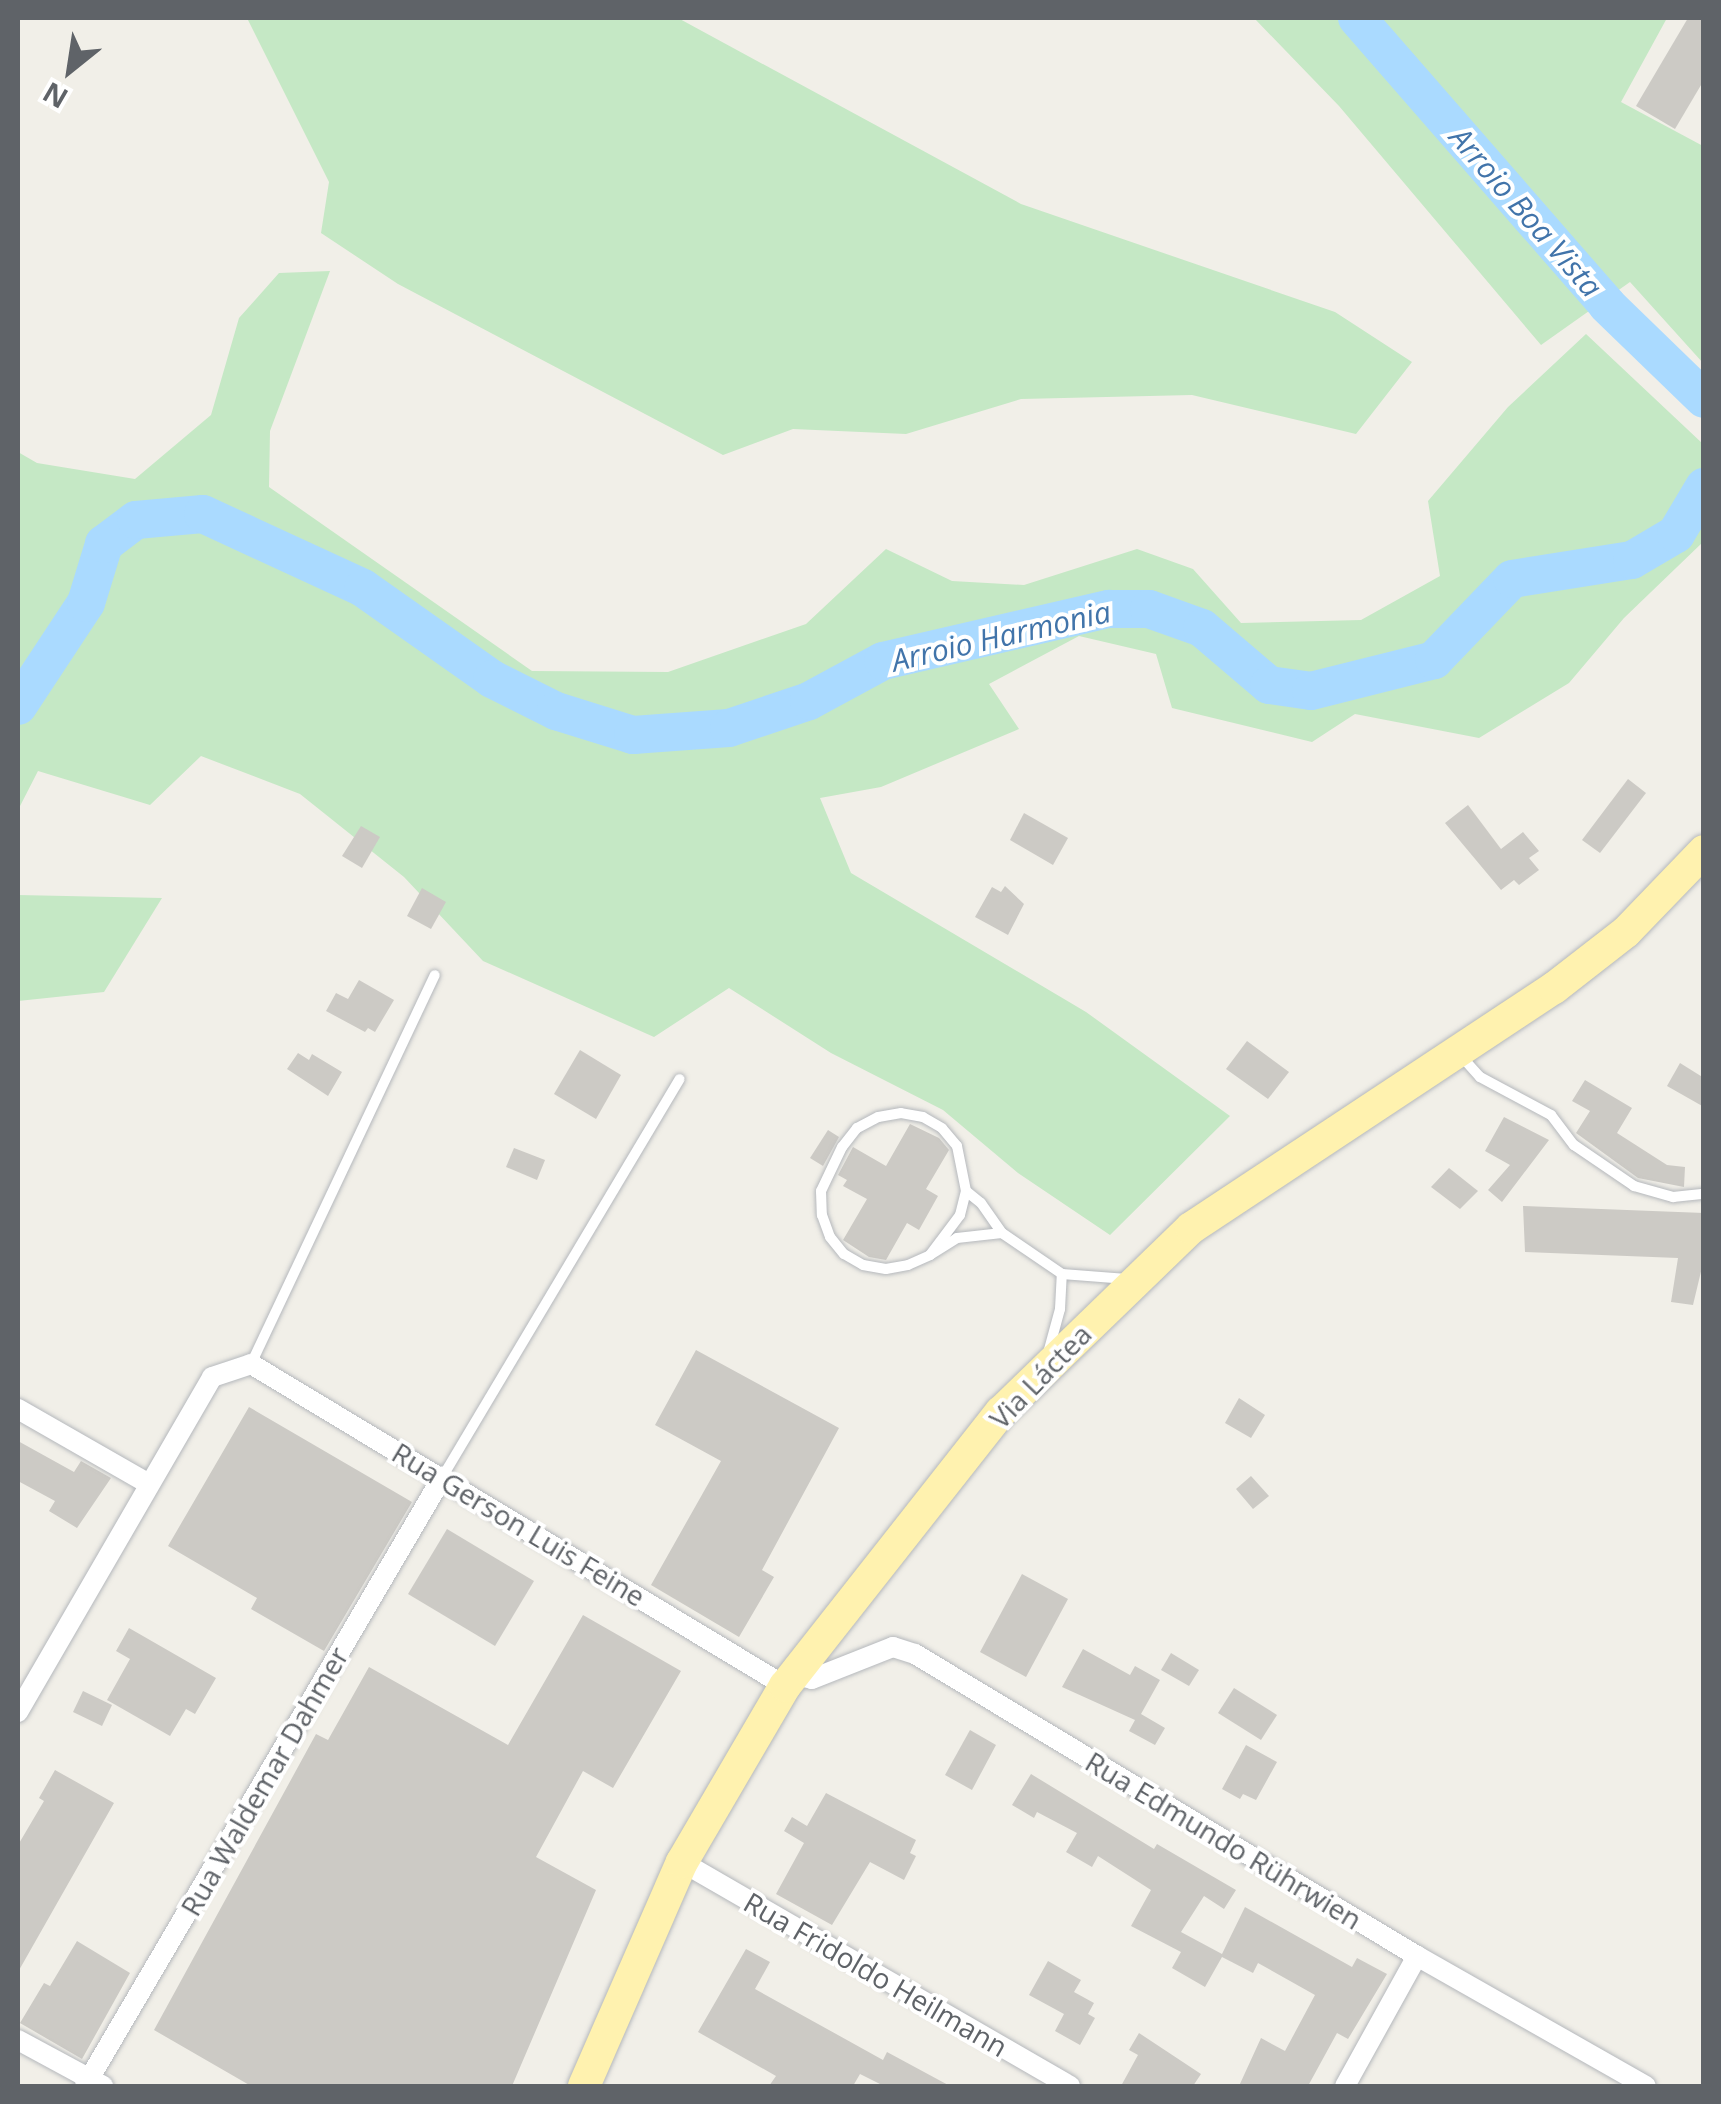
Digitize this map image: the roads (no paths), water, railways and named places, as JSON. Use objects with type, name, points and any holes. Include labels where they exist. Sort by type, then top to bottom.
[{"type":"main road","name":"Via Láctea","points":[[584,2086],[682,1862],[790,1681],[1001,1412],[1191,1228],[1554,988],[1626,932],[1704,851]]},
{"type":"street","name":"Rua Gerson Luis Feine","points":[[251,1364],[790,1681]]},
{"type":"street","points":[[18,1712],[212,1377],[251,1364]]},
{"type":"street","points":[[18,1409],[150,1484]]},
{"type":"street","name":"Rua Waldemar Dahmer","points":[[92,2084],[443,1476]]},
{"type":"street","name":"Rua Edmundo Rührwien","points":[[790,1681],[812,1679],[893,1647],[915,1654],[1623,2081],[1646,2086]]},
{"type":"street","name":"Rua Fridoldo Heilmann","points":[[682,1862],[1070,2086]]},
{"type":"street","points":[[1345,2086],[1417,1956]]},
{"type":"street","points":[[18,2040],[92,2084]]},
{"type":"lane","points":[[251,1364],[435,975]]},
{"type":"lane","points":[[1458,1052],[1480,1078],[1551,1115],[1574,1145],[1634,1186],[1673,1197],[1704,1194]]},
{"type":"lane","points":[[443,1476],[680,1079]]},
{"type":"lane","points":[[930,1256],[960,1216],[966,1191],[957,1146],[942,1128],[912,1115],[878,1117],[857,1128],[830,1168],[820,1191],[822,1215],[830,1237],[844,1254],[863,1265],[886,1269],[930,1256],[957,1238],[1002,1233]]},
{"type":"lane","points":[[966,1191],[981,1202],[1002,1233],[1062,1274],[1102,1280],[1138,1278]]},
{"type":"lane","points":[[1049,1364],[1047,1346],[1060,1309],[1062,1274]]},
{"type":"waterway","name":"Arroio Boa Vista","points":[[1357,18],[1607,305],[1704,399]]},
{"type":"waterway","name":"Arroio Harmonia","points":[[18,706],[86,603],[104,544],[136,520],[203,514],[363,588],[492,679],[556,711],[633,735],[729,728],[809,701],[883,661],[1109,609],[1149,609],[1202,628],[1269,685],[1311,691],[1434,660],[1512,579],[1632,560],[1676,534],[1704,487]]}]
